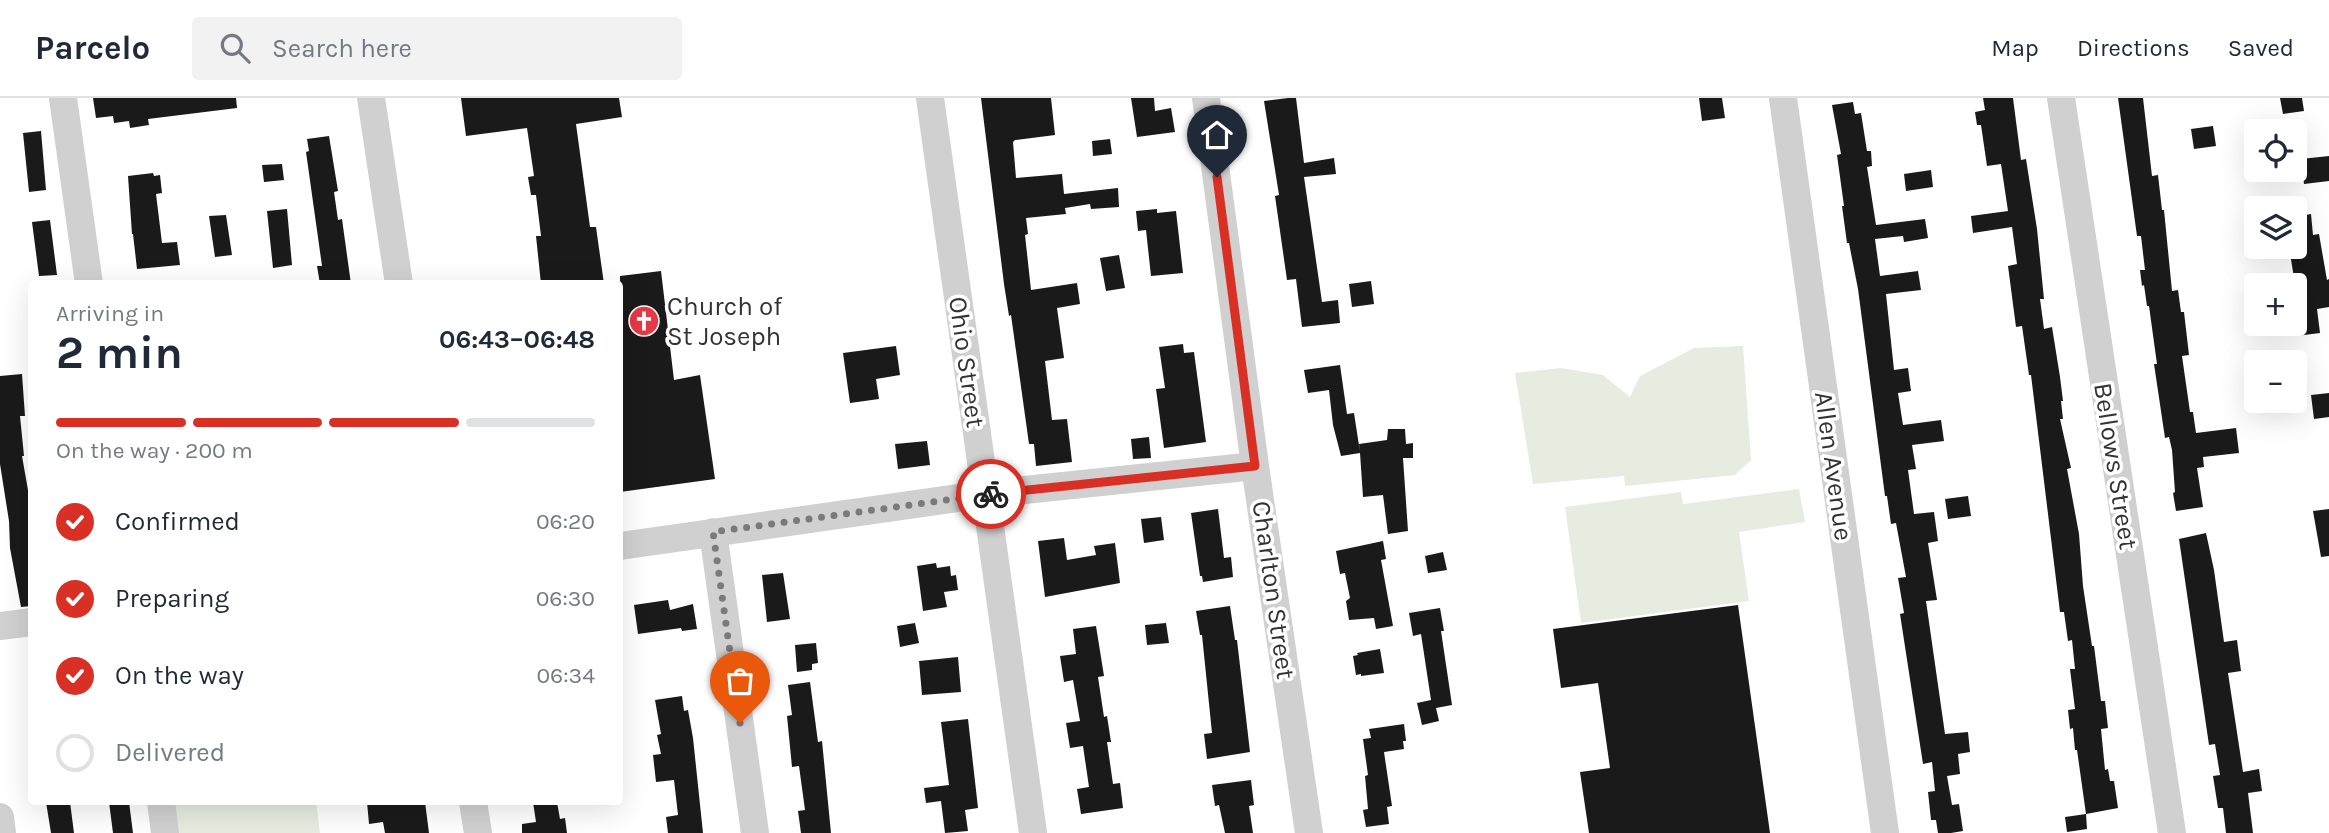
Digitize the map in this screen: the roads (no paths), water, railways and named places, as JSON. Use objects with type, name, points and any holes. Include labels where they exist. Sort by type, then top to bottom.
[{"type":"street","points":[[63,98],[88,280]]},
{"type":"street","points":[[371,98],[398,280]]},
{"type":"street","name":"Ohio Street","points":[[930,98],[1033,833]]},
{"type":"street","name":"Charlton Street","points":[[1206,98],[1255,466],[1309,833]]},
{"type":"street","name":"Allen Avenue","points":[[1783,98],[1885,833]]},
{"type":"street","name":"Bellows Street","points":[[2061,98],[2172,833]]},
{"type":"street","points":[[623,546],[986,494],[1255,466]]},
{"type":"street","points":[[713,532],[755,833]]},
{"type":"street","points":[[0,626],[28,622]]},
{"type":"street","points":[[161,805],[165,833]]},
{"type":"street","points":[[473,805],[478,833]]},
{"type":"street","points":[[0,817],[2,833]]},
{"type":"place","name":"Church of St Joseph","points":[[644,321]]}]
